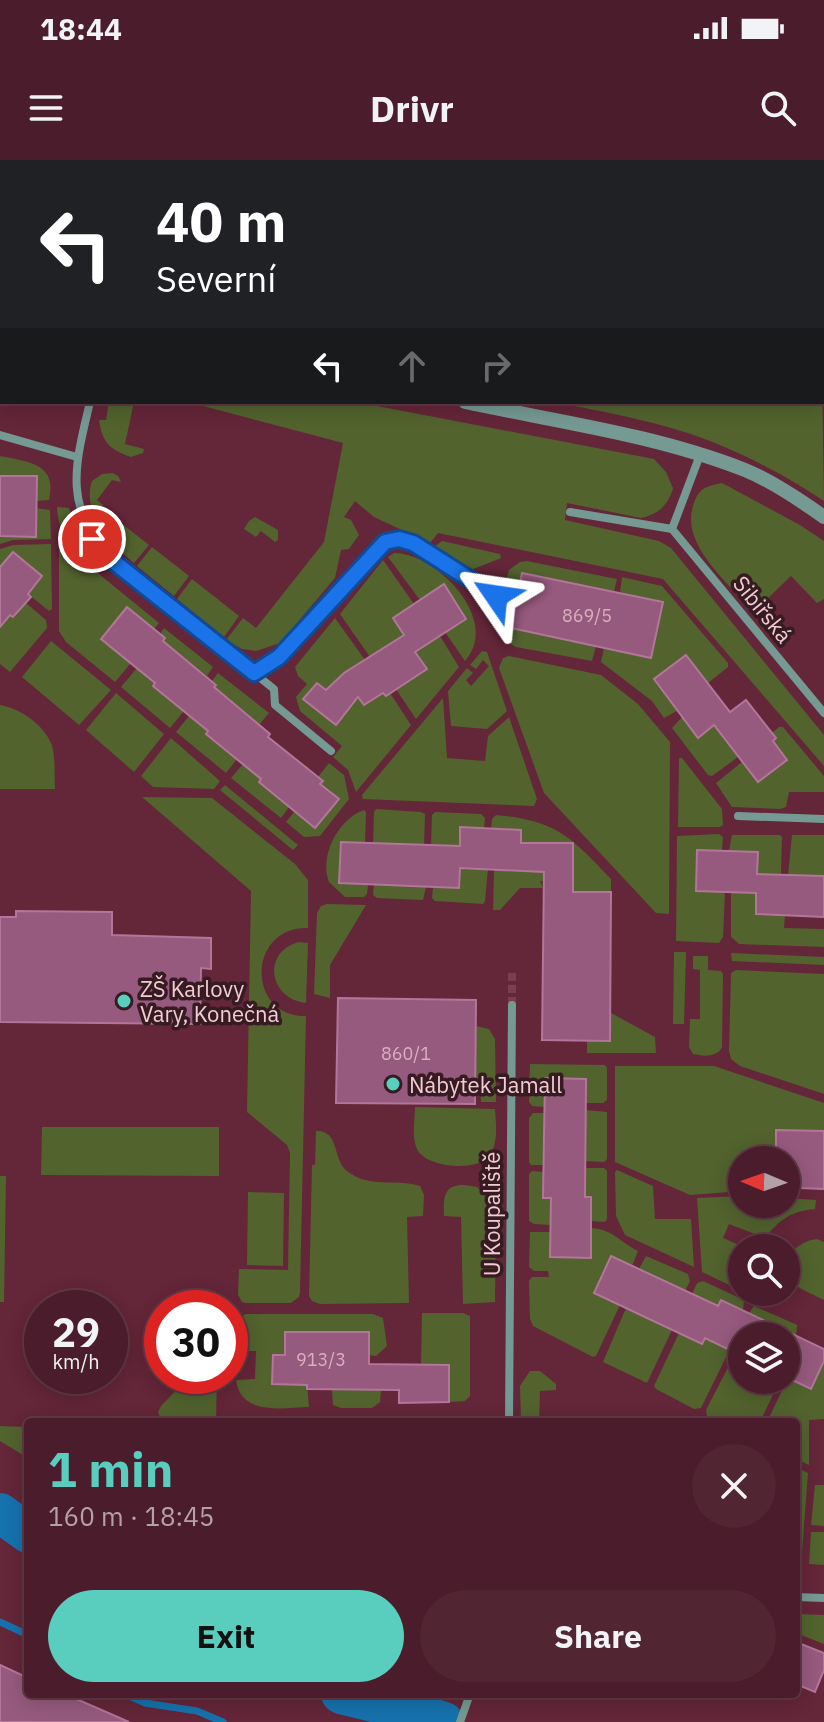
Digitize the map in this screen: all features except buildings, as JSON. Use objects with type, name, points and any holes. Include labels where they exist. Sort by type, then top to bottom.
[{"type":"street","points":[[90,404],[77,457],[79,506],[92,539],[109,558],[274,689],[275,705],[331,751]]},
{"type":"street","points":[[475,404],[652,441],[700,455],[748,471],[824,517]]},
{"type":"street","points":[[0,435],[77,457]]},
{"type":"street","points":[[570,512],[672,529],[700,455]]},
{"type":"street","name":"Sibiřská","points":[[672,529],[824,713]]},
{"type":"street","points":[[254,673],[279,657],[385,542],[399,539],[413,543],[496,596]]},
{"type":"street","points":[[738,816],[824,819]]},
{"type":"street","name":"U Koupaliště","points":[[509,1418],[512,1005]]},
{"type":"street","points":[[800,1597],[824,1598]]},
{"type":"street","points":[[460,1722],[469,1698]]},
{"type":"green space","points":[[109,404],[134,404],[125,444],[144,449],[143,453],[131,457],[112,448],[102,434],[99,420],[106,420]]},
{"type":"green space","points":[[196,404],[366,404],[654,459],[666,472],[673,488],[666,504],[658,511],[641,518],[567,503],[565,520],[659,541],[671,548],[824,735],[824,766],[663,579],[438,533],[430,543],[374,517],[355,501],[344,517],[351,520],[359,535],[349,549],[341,550],[335,578],[280,643],[256,651],[242,649],[226,640],[243,618],[256,628],[324,542],[343,443]]},
{"type":"green space","points":[[564,404],[822,404],[824,501],[768,468],[710,441]]},
{"type":"green space","points":[[0,456],[30,463],[45,471],[51,488],[49,500],[37,501],[37,476],[0,476]]},
{"type":"green space","points":[[113,473],[121,482],[112,480],[97,500],[103,505],[102,508],[149,545],[134,563],[108,538],[91,505],[92,481],[102,474]]},
{"type":"green space","points":[[722,483],[824,541],[824,599],[817,603],[791,576],[761,605],[752,608],[726,583],[698,545],[691,517],[701,491]]},
{"type":"green space","points":[[57,507],[69,508],[82,541],[98,561],[96,563],[64,533]]},
{"type":"green space","points":[[36,508],[50,510],[51,539],[13,540],[0,544],[0,536],[36,537]]},
{"type":"green space","points":[[255,517],[278,530],[278,540],[275,542],[261,531],[256,537],[244,529]]},
{"type":"green space","points":[[442,541],[500,554],[501,558],[471,570],[434,547]]},
{"type":"green space","points":[[51,544],[52,609],[49,611],[28,594],[41,576],[13,552],[0,567],[0,549],[13,545]]},
{"type":"green space","points":[[66,547],[159,623],[154,629],[127,607],[101,638],[131,663],[115,682],[66,642],[59,631],[59,548]]},
{"type":"green space","points":[[152,547],[189,576],[174,596],[137,566]]},
{"type":"green space","points":[[394,553],[428,564],[460,592],[476,627],[474,645],[465,661],[445,632],[466,618],[444,585],[420,600],[388,557]]},
{"type":"green space","points":[[383,560],[414,604],[393,618],[404,635],[370,657],[340,614]]},
{"type":"green space","points":[[527,561],[617,579],[614,592],[523,573],[517,597],[503,594],[509,570]]},
{"type":"green space","points":[[622,577],[662,586],[728,663],[728,667],[708,683],[654,679],[677,711],[664,718],[652,701],[601,662],[604,648],[651,658],[663,602],[620,593]]},
{"type":"green space","points":[[192,579],[239,616],[224,637],[177,599]]},
{"type":"green space","points":[[501,600],[516,603],[511,628],[596,646],[592,661],[516,647],[509,643],[499,627]]},
{"type":"green space","points":[[26,603],[46,620],[47,628],[10,672],[0,664],[0,628],[10,615],[14,617]]},
{"type":"green space","points":[[335,618],[365,660],[345,674],[363,705],[383,693],[386,696],[390,693],[411,725],[356,792],[348,770],[333,757],[342,746],[300,711],[296,697],[307,684],[298,676],[295,667]]},
{"type":"green space","points":[[164,628],[213,667],[207,676],[163,641],[165,638],[160,634]]},
{"type":"green space","points":[[440,636],[459,667],[416,719],[396,689],[426,668],[415,651]]},
{"type":"green space","points":[[51,641],[111,690],[79,725],[22,677]]},
{"type":"green space","points":[[482,651],[487,652],[507,711],[487,729],[451,726],[448,691],[467,668],[473,673],[466,680],[471,686],[489,666],[483,660],[476,669],[470,665]]},
{"type":"green space","points":[[509,656],[601,675],[638,704],[670,742],[669,914],[656,913],[544,793],[499,668],[503,658]]},
{"type":"green space","points":[[137,668],[184,711],[170,728],[121,687]]},
{"type":"green space","points":[[218,673],[269,713],[259,725],[214,688],[216,684],[212,681]]},
{"type":"green space","points":[[116,693],[164,734],[134,772],[86,730]]},
{"type":"green space","points":[[443,698],[447,758],[485,761],[488,736],[509,717],[537,799],[534,806],[363,799],[362,795]]},
{"type":"green space","points":[[0,705],[30,718],[47,736],[54,753],[55,789],[0,789]]},
{"type":"green space","points":[[189,716],[237,759],[226,773],[176,732]]},
{"type":"green space","points":[[682,717],[698,737],[714,724],[738,757],[712,776],[708,775],[672,728]]},
{"type":"green space","points":[[783,727],[824,776],[824,792],[789,792],[786,807],[780,809],[732,807],[716,783],[742,762],[758,782],[787,760],[773,741],[776,738],[772,733]]},
{"type":"green space","points":[[171,738],[220,781],[214,789],[153,787],[141,776]]},
{"type":"green space","points":[[679,758],[722,809],[723,825],[720,827],[678,827]]},
{"type":"green space","points":[[329,763],[344,775],[349,799],[320,836],[304,837],[286,822],[295,811],[338,799],[320,784],[323,781],[318,777]]},
{"type":"green space","points":[[243,764],[289,807],[281,818],[231,778]]},
{"type":"green space","points":[[225,785],[298,845],[293,850],[220,790]]},
{"type":"green space","points":[[142,797],[212,798],[295,864],[308,880],[308,928],[288,931],[274,941],[265,955],[262,971],[264,988],[272,1002],[286,1012],[306,1016],[300,1292],[291,1303],[248,1303],[248,1290],[238,1290],[239,1269],[288,1270],[290,1153],[287,1145],[247,1112],[251,891]]},
{"type":"green space","points":[[376,809],[425,814],[424,845],[373,843]]},
{"type":"green space","points":[[364,810],[365,843],[339,882],[368,884],[367,894],[364,897],[345,897],[329,882],[329,850],[346,821]]},
{"type":"green space","points":[[435,812],[481,814],[485,818],[484,828],[460,827],[460,846],[431,845],[432,815]]},
{"type":"green space","points":[[496,815],[534,821],[561,833],[585,852],[611,879],[611,892],[573,892],[573,844],[545,843],[544,881],[540,881],[543,888],[520,888],[500,910],[493,910],[494,870],[519,871],[521,830],[491,828]]},
{"type":"green space","points":[[719,834],[723,837],[722,851],[697,891],[725,892],[723,937],[719,943],[676,941],[677,836]]},
{"type":"green space","points":[[732,835],[780,835],[781,874],[757,874],[758,852],[729,851]]},
{"type":"green space","points":[[792,835],[824,835],[824,876],[788,875]]},
{"type":"green space","points":[[460,868],[488,869],[483,904],[435,901],[432,898],[433,887],[459,888]]},
{"type":"green space","points":[[374,884],[426,887],[423,900],[377,898],[373,895]]},
{"type":"green space","points":[[731,892],[756,893],[756,914],[785,915],[784,928],[824,929],[824,947],[739,944],[731,937]]},
{"type":"green space","points":[[366,905],[330,965],[330,998],[314,994],[317,913],[321,906]]},
{"type":"green space","points":[[299,942],[308,943],[306,1003],[284,993],[274,975],[279,955]]},
{"type":"green space","points":[[674,952],[686,952],[684,1024],[673,1024]]},
{"type":"green space","points":[[731,953],[824,957],[824,965],[732,961]]},
{"type":"green space","points":[[693,956],[708,956],[708,970],[723,974],[722,1048],[709,1056],[693,1054],[689,1047],[690,1019],[700,1019],[700,970],[693,969]]},
{"type":"green space","points":[[736,970],[824,974],[824,1094],[740,1066],[731,1059],[731,973]]},
{"type":"green space","points":[[611,1013],[655,1037],[656,1053],[587,1053],[587,1041],[610,1041]]},
{"type":"green space","points":[[476,1026],[489,1029],[495,1039],[496,1102],[481,1102],[480,1080],[475,1080]]},
{"type":"green space","points":[[530,1064],[605,1065],[607,1100],[603,1103],[586,1103],[585,1079],[546,1078],[545,1107],[532,1106],[529,1102]]},
{"type":"green space","points":[[615,1066],[714,1066],[824,1103],[824,1131],[777,1130],[776,1146],[728,1146],[728,1192],[690,1195],[615,1162]]},
{"type":"green space","points":[[415,1107],[495,1109],[496,1134],[492,1152],[482,1162],[473,1165],[452,1166],[431,1161],[418,1151],[415,1141]]},
{"type":"green space","points":[[585,1110],[607,1112],[607,1159],[604,1162],[585,1161]]},
{"type":"green space","points":[[533,1113],[545,1113],[544,1165],[531,1165],[529,1162],[529,1118]]},
{"type":"green space","points":[[42,1127],[219,1127],[219,1176],[41,1175]]},
{"type":"green space","points":[[316,1131],[329,1135],[342,1166],[356,1176],[373,1182],[420,1186],[424,1195],[423,1216],[407,1217],[409,1303],[320,1304],[309,1296],[312,1165],[315,1165]]},
{"type":"green space","points":[[585,1168],[604,1168],[607,1171],[605,1222],[591,1221],[591,1198],[585,1197]]},
{"type":"green space","points":[[617,1170],[653,1186],[655,1219],[691,1219],[694,1267],[625,1235],[616,1216]]},
{"type":"green space","points":[[532,1171],[544,1172],[551,1198],[550,1225],[529,1221],[529,1174]]},
{"type":"green space","points":[[0,1176],[6,1176],[4,1302],[0,1302]]},
{"type":"green space","points":[[465,1185],[477,1187],[496,1208],[495,1302],[463,1304],[461,1217],[444,1216],[444,1209],[449,1189]]},
{"type":"green space","points":[[248,1192],[284,1193],[283,1266],[247,1265]]},
{"type":"green space","points":[[728,1197],[728,1218],[786,1218],[768,1234],[755,1234],[729,1224],[723,1238],[728,1240],[728,1284],[702,1272],[697,1198]]},
{"type":"green space","points":[[800,1199],[816,1200],[815,1209],[800,1212]]},
{"type":"green space","points":[[591,1228],[610,1233],[638,1251],[632,1266],[611,1256],[594,1292],[620,1305],[593,1357],[533,1326],[529,1281],[532,1277],[549,1277],[548,1271],[534,1271],[529,1267],[530,1232],[550,1232],[550,1257],[590,1258]]},
{"type":"green space","points":[[817,1239],[824,1242],[824,1300],[800,1287],[800,1245]]},
{"type":"green space","points":[[646,1256],[688,1274],[690,1281],[685,1291],[639,1269]]},
{"type":"green space","points":[[703,1281],[728,1293],[728,1303],[722,1300],[718,1306],[692,1294],[697,1283]]},
{"type":"green space","points":[[754,1306],[790,1322],[767,1322],[749,1313]]},
{"type":"green space","points":[[626,1308],[672,1330],[647,1383],[603,1362]]},
{"type":"green space","points":[[422,1313],[463,1313],[470,1316],[470,1396],[465,1401],[449,1402],[449,1365],[421,1365]]},
{"type":"green space","points":[[248,1314],[373,1314],[383,1318],[387,1346],[376,1356],[369,1355],[369,1332],[285,1332],[285,1355],[273,1355],[272,1384],[307,1385],[309,1407],[264,1407],[246,1400],[241,1394],[248,1394],[248,1379],[255,1379],[256,1351],[248,1351]]},
{"type":"green space","points":[[679,1333],[701,1344],[705,1338],[728,1348],[701,1408],[694,1409],[654,1386]]},
{"type":"green space","points":[[824,1361],[824,1419],[809,1420],[809,1465],[800,1461],[800,1418],[769,1418],[780,1394],[800,1394],[800,1384],[811,1389]]},
{"type":"green space","points":[[728,1367],[728,1394],[773,1394],[762,1418],[707,1416],[706,1410]]},
{"type":"green space","points":[[530,1371],[540,1371],[556,1384],[556,1390],[540,1391],[539,1418],[521,1418],[520,1386]]},
{"type":"green space","points":[[332,1389],[381,1390],[380,1402],[372,1408],[341,1408],[333,1405]]},
{"type":"green space","points":[[173,1394],[217,1394],[216,1418],[160,1418],[158,1412]]},
{"type":"green space","points":[[0,1426],[24,1427],[24,1456],[0,1441]]},
{"type":"green space","points":[[800,1469],[808,1473],[800,1555]]},
{"type":"green space","points":[[815,1485],[824,1485],[824,1526],[811,1525]]},
{"type":"green space","points":[[811,1532],[824,1532],[824,1565],[809,1564]]},
{"type":"green space","points":[[800,1614],[824,1615],[824,1644],[800,1635]]},
{"type":"waterway","points":[[0,1513],[24,1530]]},
{"type":"waterway","points":[[0,1622],[24,1633]]},
{"type":"waterway","points":[[134,1698],[145,1703],[197,1711],[223,1722]]},
{"type":"waterway","points":[[357,1698],[444,1722]]},
{"type":"tunnel","points":[[512,973],[512,1005]]},
{"type":"place","name":"ZŠ Karlovy Vary, Konečná","points":[[124,1001]]},
{"type":"place","name":"Nábytek Jamall","points":[[393,1084]]},
{"type":"route","points":[[92,539],[109,558],[254,673],[279,657],[385,542],[399,539],[413,543],[496,596]]}]
